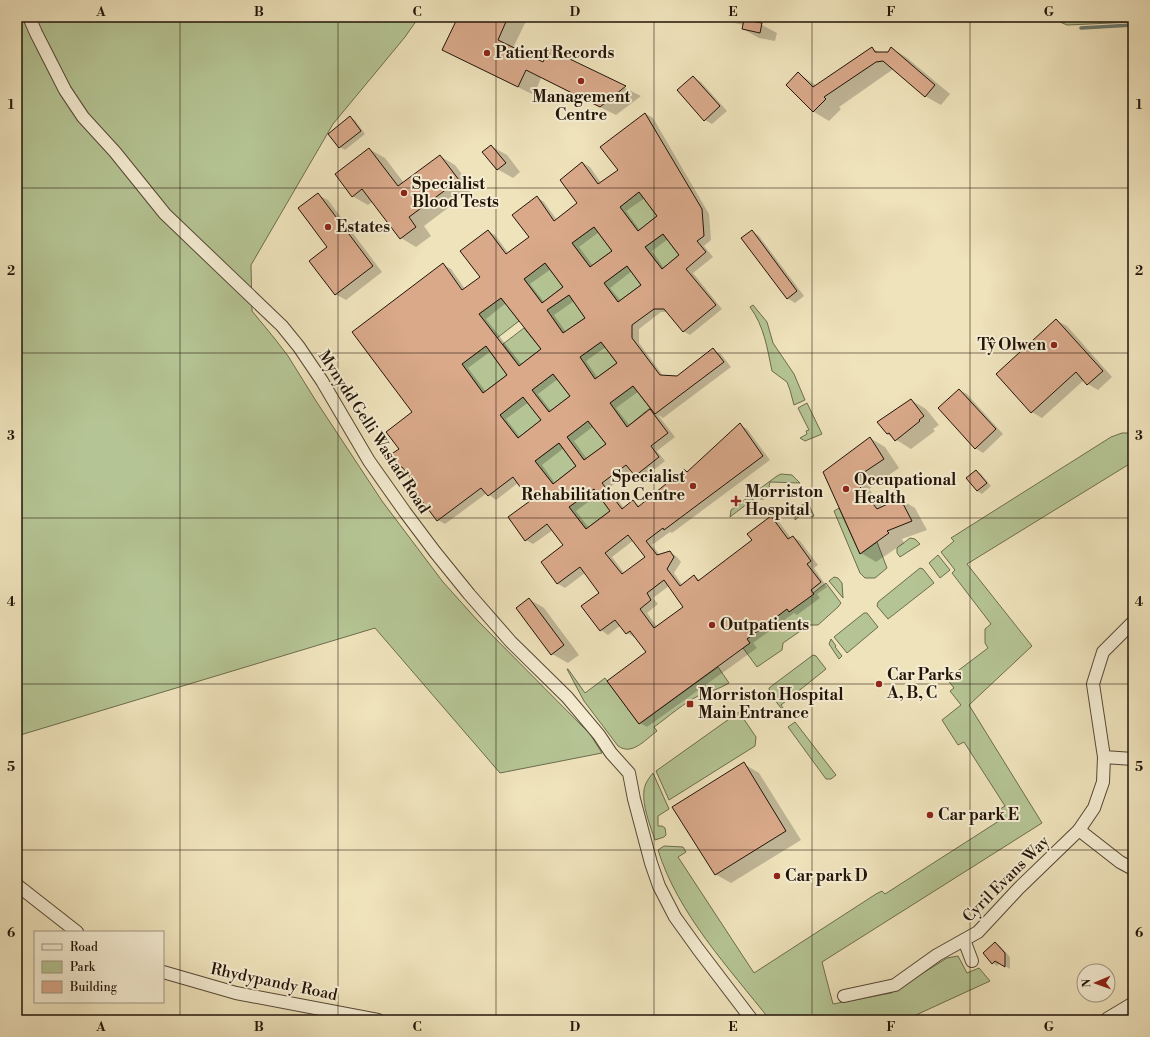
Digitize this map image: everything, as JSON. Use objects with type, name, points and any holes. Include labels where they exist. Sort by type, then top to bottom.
[{"type":"street","name":"Mynydd Gelli Wastad Road","points":[[30,17],[36,33],[65,90],[83,117],[115,152],[165,214],[282,326],[299,347],[322,381],[369,461],[435,552],[511,642],[567,698],[628,772],[651,863],[662,892],[675,917],[694,945],[752,1020]]},
{"type":"street","name":"Cyril Evans Way","points":[[844,996],[896,985],[937,955],[978,932],[1018,889],[1079,830],[1094,808],[1103,782],[1104,756],[1093,684],[1103,652],[1133,622]]},
{"type":"street","points":[[1104,756],[1133,759]]},
{"type":"street","points":[[1079,830],[1120,862],[1133,870]]},
{"type":"street","points":[[17,885],[76,931]]},
{"type":"street","points":[[964,940],[972,961]]},
{"type":"street","name":"Rhydypandy Road","points":[[164,972],[236,993],[378,1020]]},
{"type":"street","points":[[1108,1020],[1133,1005]]},
{"type":"green space","points":[[17,17],[419,17],[405,37],[333,124],[251,265],[252,311],[288,356],[382,501],[443,582],[478,621],[590,734],[602,753],[500,773],[375,628],[17,736]]},
{"type":"green space","points":[[1049,17],[1133,17],[1133,22],[1067,25]]},
{"type":"green space","points":[[639,192],[657,216],[638,231],[620,207]]},
{"type":"green space","points":[[594,227],[612,251],[590,267],[572,243]]},
{"type":"green space","points":[[663,234],[679,255],[662,269],[645,247]]},
{"type":"green space","points":[[545,263],[563,287],[542,303],[524,279]]},
{"type":"green space","points":[[627,266],[641,285],[618,302],[604,283]]},
{"type":"green space","points":[[569,295],[585,318],[563,333],[547,310]]},
{"type":"green space","points":[[501,298],[519,321],[497,338],[479,314]]},
{"type":"green space","points":[[753,305],[767,322],[773,343],[794,374],[805,400],[794,405],[787,382],[772,371],[762,329],[750,307]]},
{"type":"green space","points":[[524,328],[541,349],[519,366],[503,344]]},
{"type":"green space","points":[[601,342],[617,363],[595,379],[580,357]]},
{"type":"green space","points":[[486,346],[507,375],[483,393],[462,364]]},
{"type":"green space","points":[[553,374],[570,396],[549,412],[532,390]]},
{"type":"green space","points":[[633,386],[650,408],[627,427],[610,403]]},
{"type":"green space","points":[[523,397],[541,420],[518,438],[500,415]]},
{"type":"green space","points":[[807,403],[822,434],[805,441],[800,438],[807,434],[806,431],[809,430],[798,408]]},
{"type":"green space","points":[[588,421],[606,444],[584,460],[567,437]]},
{"type":"green space","points":[[1122,433],[1133,433],[1133,460],[1131,463],[967,564],[1032,646],[969,705],[1042,823],[822,962],[833,1004],[891,993],[947,958],[958,956],[967,973],[979,968],[990,981],[905,1020],[770,1020],[706,940],[691,918],[667,874],[658,850],[664,846],[683,847],[686,852],[678,857],[754,973],[876,894],[882,891],[885,894],[1002,819],[997,811],[1005,806],[964,742],[958,745],[942,720],[961,705],[950,691],[954,688],[947,679],[988,648],[985,643],[985,629],[991,624],[952,573],[955,570],[941,552],[954,541],[951,538],[1111,437]]},
{"type":"green space","points":[[559,443],[576,466],[553,484],[535,461]]},
{"type":"green space","points":[[781,474],[792,475],[800,483],[770,482],[766,498],[760,499],[756,497],[730,517],[731,510]]},
{"type":"green space","points":[[594,489],[610,511],[586,529],[569,507]]},
{"type":"green space","points":[[808,503],[814,516],[811,517],[806,511],[795,520],[798,508]]},
{"type":"green space","points":[[839,508],[860,554],[877,542],[887,568],[875,578],[865,578],[860,573],[834,511]]},
{"type":"green space","points":[[910,538],[915,539],[920,544],[900,557],[897,553],[897,548]]},
{"type":"green space","points":[[938,555],[950,570],[940,578],[929,563]]},
{"type":"green space","points":[[920,568],[923,569],[934,583],[888,619],[877,606],[878,602]]},
{"type":"green space","points":[[834,577],[838,578],[842,583],[843,598],[829,581]]},
{"type":"green space","points":[[826,583],[841,603],[838,607],[818,625],[809,625],[783,643],[782,650],[757,667],[743,648],[750,643],[747,639],[787,609],[790,611]]},
{"type":"green space","points":[[864,613],[867,613],[878,627],[847,653],[834,637]]},
{"type":"green space","points":[[831,639],[842,656],[839,659],[829,644]]},
{"type":"green space","points":[[813,655],[816,656],[826,669],[781,705],[786,712],[785,713],[770,694],[769,688]]},
{"type":"green space","points":[[718,667],[729,683],[700,695],[688,702],[654,727],[657,731],[638,746],[628,749],[623,749],[618,746],[584,701],[567,669],[585,693],[605,678],[639,724]]},
{"type":"green space","points":[[739,712],[756,737],[755,746],[669,800],[656,771]]},
{"type":"green space","points":[[795,722],[836,775],[831,779],[826,779],[788,727]]},
{"type":"green space","points":[[653,773],[669,809],[658,816],[658,826],[665,828],[666,835],[655,840],[644,802],[645,785]]},
{"type":"building","points":[[458,17],[508,17],[498,40],[543,62],[549,49],[626,86],[600,107],[526,70],[518,87],[442,50]]},
{"type":"building","points":[[744,20],[762,23],[760,33],[742,29]]},
{"type":"building","points":[[872,47],[875,52],[888,52],[891,47],[935,85],[925,97],[883,61],[876,62],[824,97],[826,99],[813,112],[786,85],[798,72],[813,87]]},
{"type":"building","points":[[693,76],[720,106],[704,121],[677,90]]},
{"type":"building","points":[[645,113],[702,209],[704,236],[697,241],[706,252],[686,269],[716,305],[683,332],[664,309],[654,309],[632,325],[632,338],[660,375],[677,376],[713,348],[724,362],[655,414],[633,386],[610,403],[627,427],[650,409],[668,433],[651,446],[659,457],[635,476],[626,465],[602,483],[622,509],[633,500],[638,507],[684,469],[687,472],[740,423],[763,456],[664,530],[663,528],[646,541],[657,555],[670,551],[674,557],[667,569],[680,586],[694,575],[698,581],[752,540],[747,534],[771,516],[788,539],[793,536],[811,561],[807,564],[821,582],[811,590],[814,594],[789,612],[787,609],[747,639],[750,643],[639,724],[607,681],[646,652],[630,631],[626,634],[615,620],[600,631],[581,606],[599,593],[580,567],[557,584],[541,562],[563,545],[547,524],[525,541],[508,517],[530,501],[513,477],[488,496],[481,488],[437,521],[410,485],[410,477],[402,467],[392,464],[390,460],[390,455],[399,449],[386,432],[412,412],[352,332],[443,263],[462,290],[480,277],[460,251],[488,230],[506,254],[529,237],[512,215],[537,196],[554,221],[577,203],[560,180],[582,162],[598,184],[618,170],[600,147]],"holes":[[[639,192],[657,216],[638,231],[620,207]],[[594,227],[612,251],[590,267],[572,243]],[[663,234],[679,255],[662,269],[645,247]],[[545,263],[563,287],[542,303],[524,279]],[[627,266],[641,285],[618,302],[604,283]],[[569,295],[585,318],[563,333],[547,310]],[[501,298],[541,349],[519,366],[479,314]],[[601,342],[617,363],[595,379],[580,357]],[[486,346],[507,375],[483,393],[462,364]],[[553,374],[570,396],[549,412],[532,390]],[[523,397],[541,420],[518,438],[500,415]],[[588,421],[606,444],[584,460],[567,437]],[[559,443],[576,466],[553,484],[535,461]],[[594,489],[610,511],[586,529],[569,507]],[[628,535],[645,557],[622,574],[605,553]],[[664,580],[683,607],[654,628],[640,609],[651,600],[647,593]]]},
{"type":"building","points":[[350,116],[361,131],[339,148],[328,134]]},
{"type":"building","points":[[491,145],[506,163],[497,170],[482,152]]},
{"type":"building","name":"Specialist Blood Tests","points":[[369,148],[398,186],[440,155],[459,180],[409,217],[416,227],[400,239],[362,189],[352,197],[335,174]]},
{"type":"building","name":"Estates","points":[[318,193],[373,266],[335,295],[309,261],[327,247],[298,208]]},
{"type":"building","points":[[752,230],[797,291],[787,299],[741,238]]},
{"type":"building","name":"Tŷ Olwen","points":[[1056,319],[1103,371],[1087,385],[1076,372],[1031,413],[996,374]]},
{"type":"building","points":[[959,389],[996,429],[975,449],[938,408]]},
{"type":"building","points":[[911,399],[924,416],[895,441],[877,422]]},
{"type":"building","name":"Occupational Health","points":[[870,437],[884,459],[854,479],[877,509],[900,498],[912,521],[887,531],[889,533],[860,554],[823,472]]},
{"type":"building","points":[[976,470],[987,483],[977,491],[966,478]]},
{"type":"building","points":[[529,598],[564,645],[551,655],[516,608]]},
{"type":"building","points":[[744,762],[786,831],[715,875],[672,807]]},
{"type":"building","points":[[995,942],[1005,953],[1005,967],[995,961],[992,964],[983,953]]},
{"type":"waterway","points":[[1081,28],[1133,25]]},
{"type":"place","name":"Patient Records","points":[[487,53]]},
{"type":"place","name":"Management Centre","points":[[581,81]]},
{"type":"place","name":"Specialist Blood Tests","points":[[404,193]]},
{"type":"place","name":"Estates","points":[[328,227]]},
{"type":"place","name":"Tŷ Olwen","points":[[1054,345]]},
{"type":"place","name":"Specialist Rehabilitation Centre","points":[[693,486]]},
{"type":"place","name":"Occupational Health","points":[[846,489]]},
{"type":"place","name":"Morriston Hospital","points":[[736,501]]},
{"type":"place","name":"Outpatients","points":[[712,625]]},
{"type":"place","name":"Car Parks A, B, C","points":[[879,684]]},
{"type":"place","name":"Morriston Hospital Main Entrance","points":[[690,704]]},
{"type":"place","name":"Car park E","points":[[930,815]]},
{"type":"place","name":"Car park D","points":[[777,876]]}]
